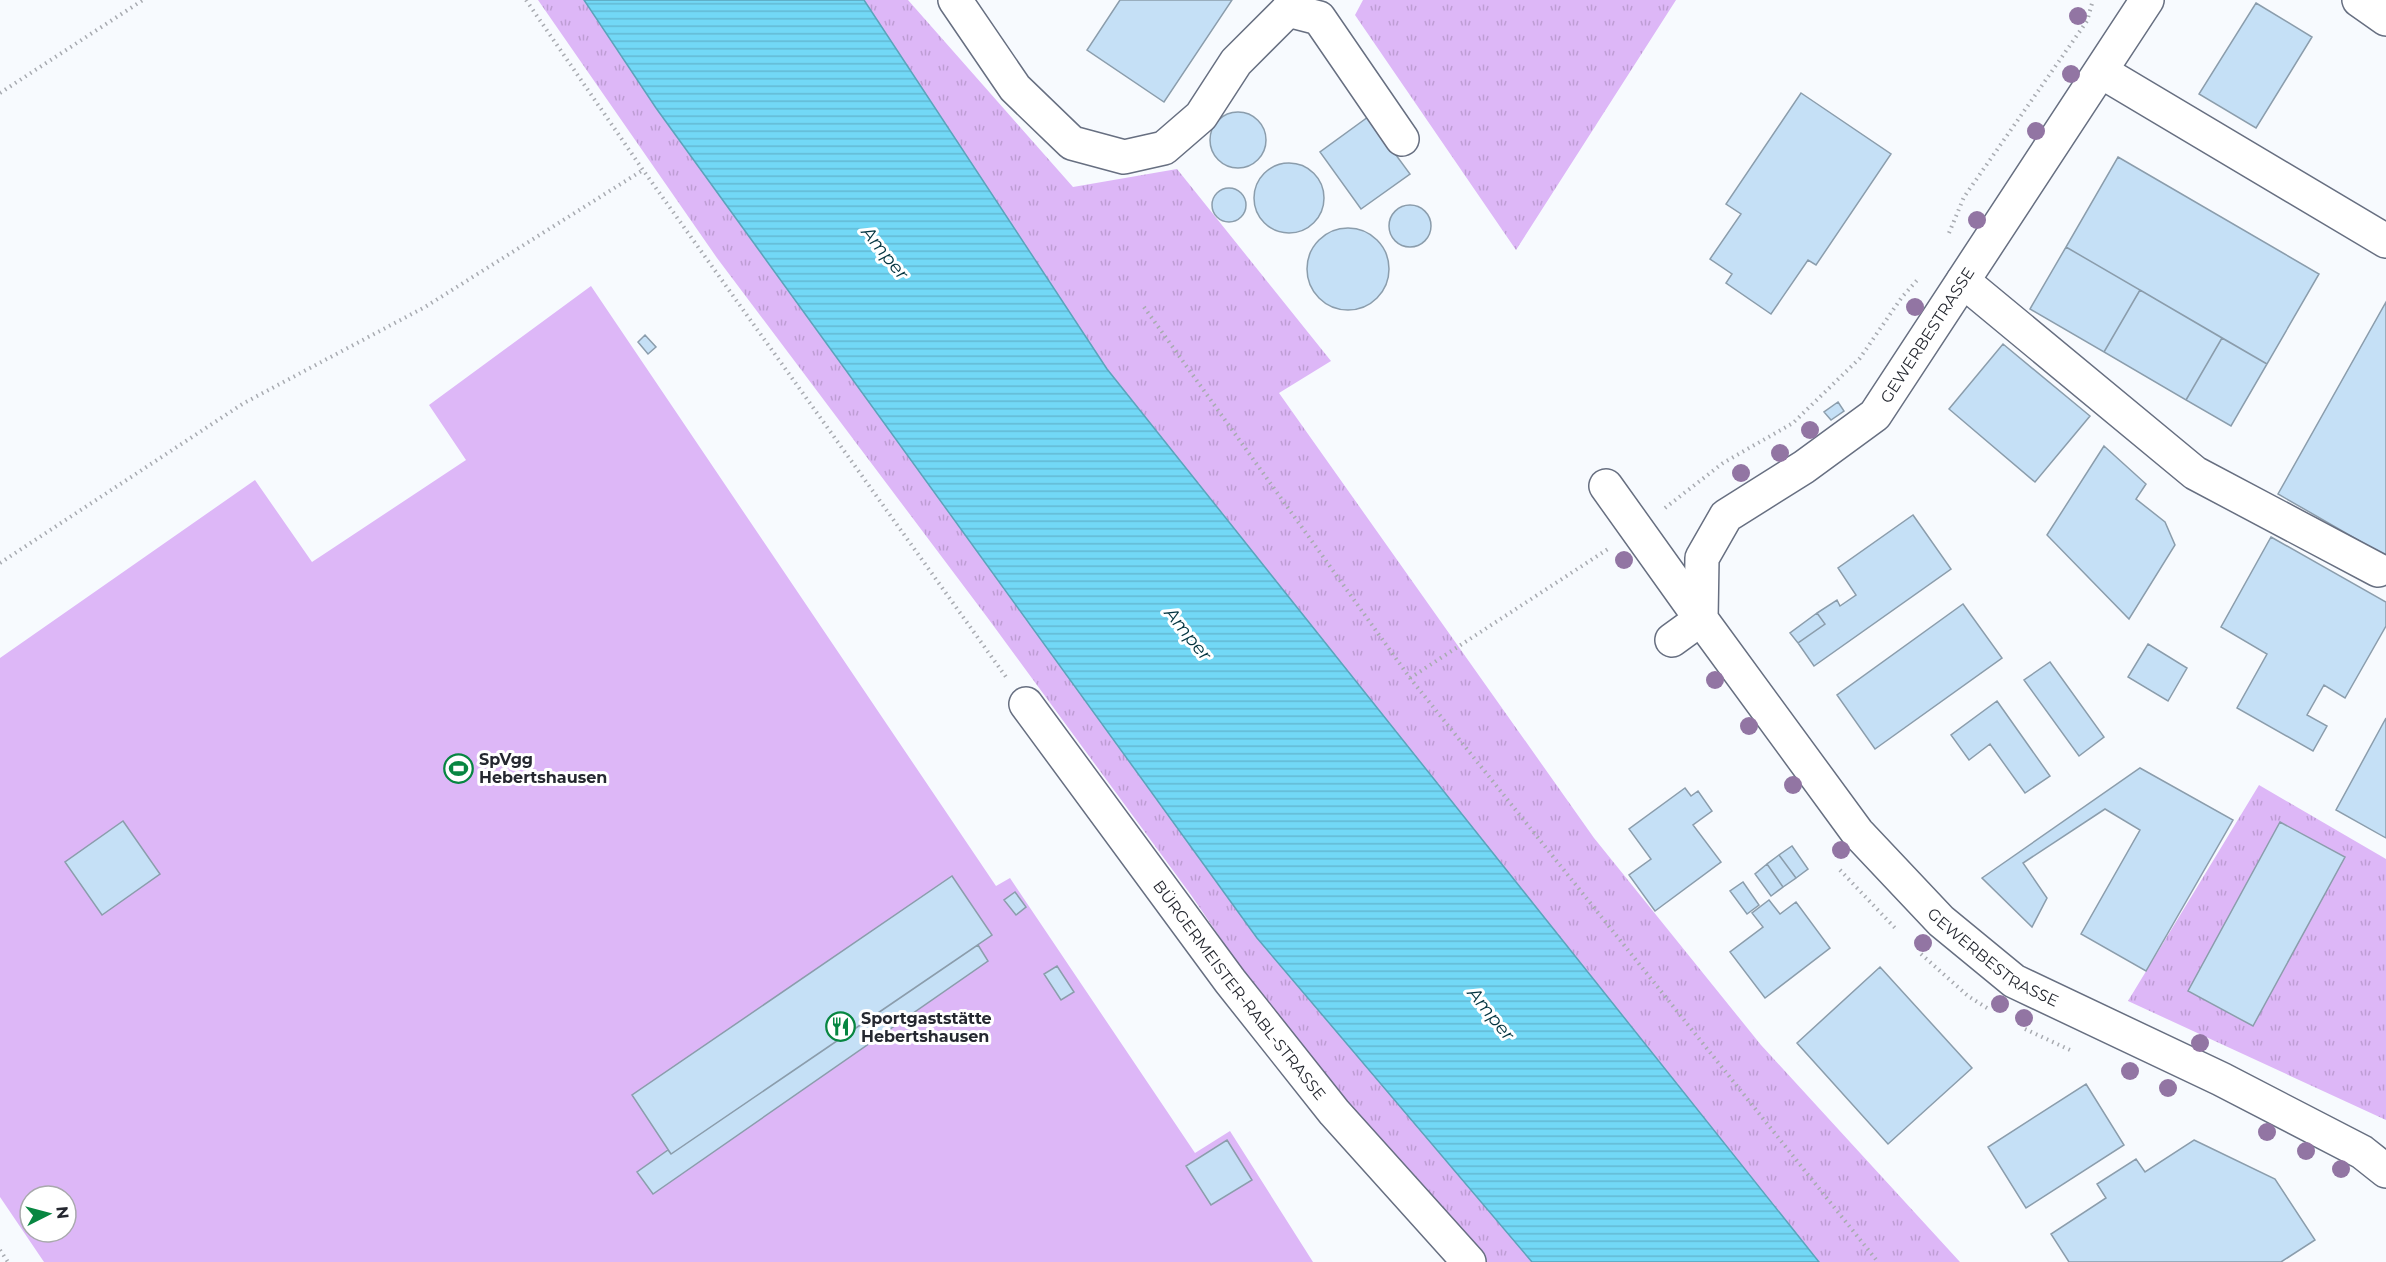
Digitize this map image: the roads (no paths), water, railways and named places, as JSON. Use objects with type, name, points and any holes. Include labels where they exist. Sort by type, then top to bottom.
[{"type":"street","points":[[955,0],[1015,88],[1072,143],[1124,157],[1164,148],[1201,116],[1236,62],[1293,5],[1319,18],[1402,139]]},
{"type":"street","points":[[2359,0],[2386,19]]},
{"type":"street","name":"GEWERBESTRASSE","points":[[1701,619],[1702,558],[1726,516],[1804,467],[1875,415],[2102,72],[2140,4]]},
{"type":"street","points":[[2102,72],[2386,241]]},
{"type":"street","points":[[1963,281],[2196,473],[2378,570]]},
{"type":"street","name":"GEWERBESTRASSE","points":[[1606,486],[1857,832],[1941,921],[2014,981],[2221,1079],[2362,1152],[2386,1171]]},
{"type":"street","points":[[1672,640],[1701,619]]},
{"type":"street","name":"BÜRGERMEISTER-RABL-STRASSE","points":[[1026,704],[1230,981],[1334,1112],[1469,1262]]},
{"type":"water","name":"Amper","points":[[584,0],[864,0],[1107,369],[1819,1262],[1532,1262],[1257,938],[656,108]]},
{"type":"place","name":"SpVgg Hebertshausen","points":[[458,768]]},
{"type":"place","name":"Sportgaststätte Hebertshausen","points":[[840,1027]]}]
